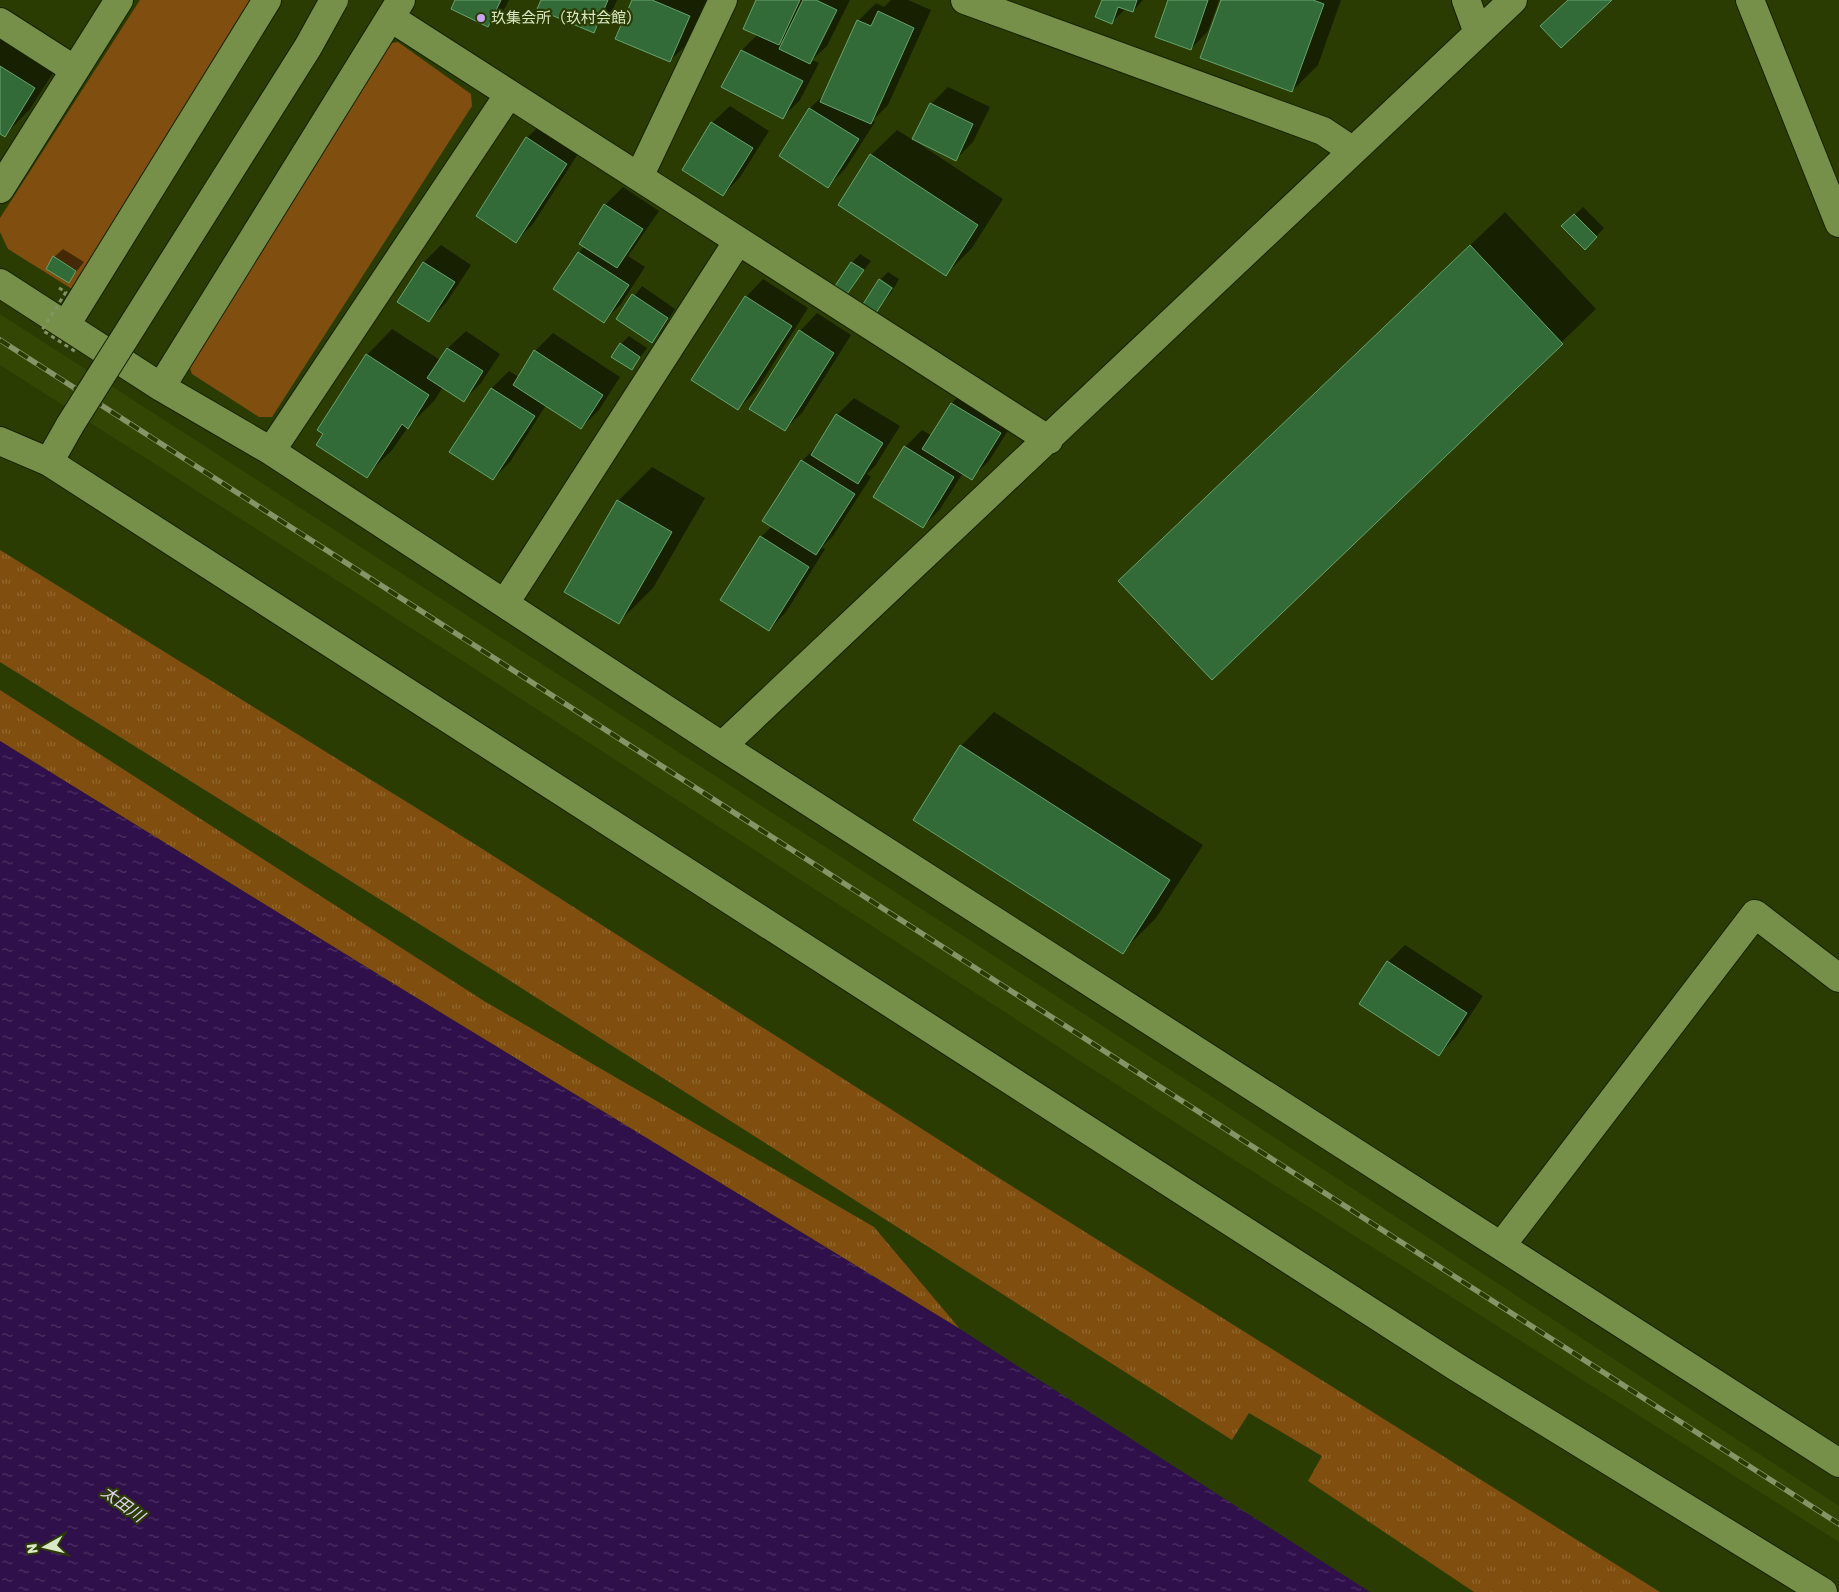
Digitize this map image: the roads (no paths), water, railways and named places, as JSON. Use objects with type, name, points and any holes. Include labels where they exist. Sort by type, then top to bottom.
[{"type":"street","points":[[0,189],[119,0]]},
{"type":"street","points":[[66,325],[267,0]]},
{"type":"street","points":[[49,462],[70,425],[308,48],[334,0]]},
{"type":"street","points":[[639,177],[723,0]]},
{"type":"street","points":[[965,0],[1323,130],[1353,151]]},
{"type":"street","points":[[1466,0],[1478,33]]},
{"type":"street","points":[[722,746],[1513,0]]},
{"type":"street","points":[[1750,0],[1839,223]]},
{"type":"street","points":[[162,387],[396,9],[509,94],[1048,440]]},
{"type":"street","points":[[0,22],[75,70]]},
{"type":"street","points":[[271,451],[509,94]]},
{"type":"street","points":[[505,603],[738,241]]},
{"type":"street","points":[[0,283],[162,387],[271,451],[722,746],[1839,1463]]},
{"type":"street","points":[[0,441],[49,462],[1458,1368],[1822,1592]]},
{"type":"street","points":[[1501,1246],[1755,914],[1839,978]]},
{"type":"water","name":"太田川","points":[[0,741],[960,1329],[1370,1592],[0,1592]]},
{"type":"railway","points":[[0,340],[1839,1524]]},
{"type":"place","name":"玖集会所（玖村会館）","points":[[481,18]]}]
